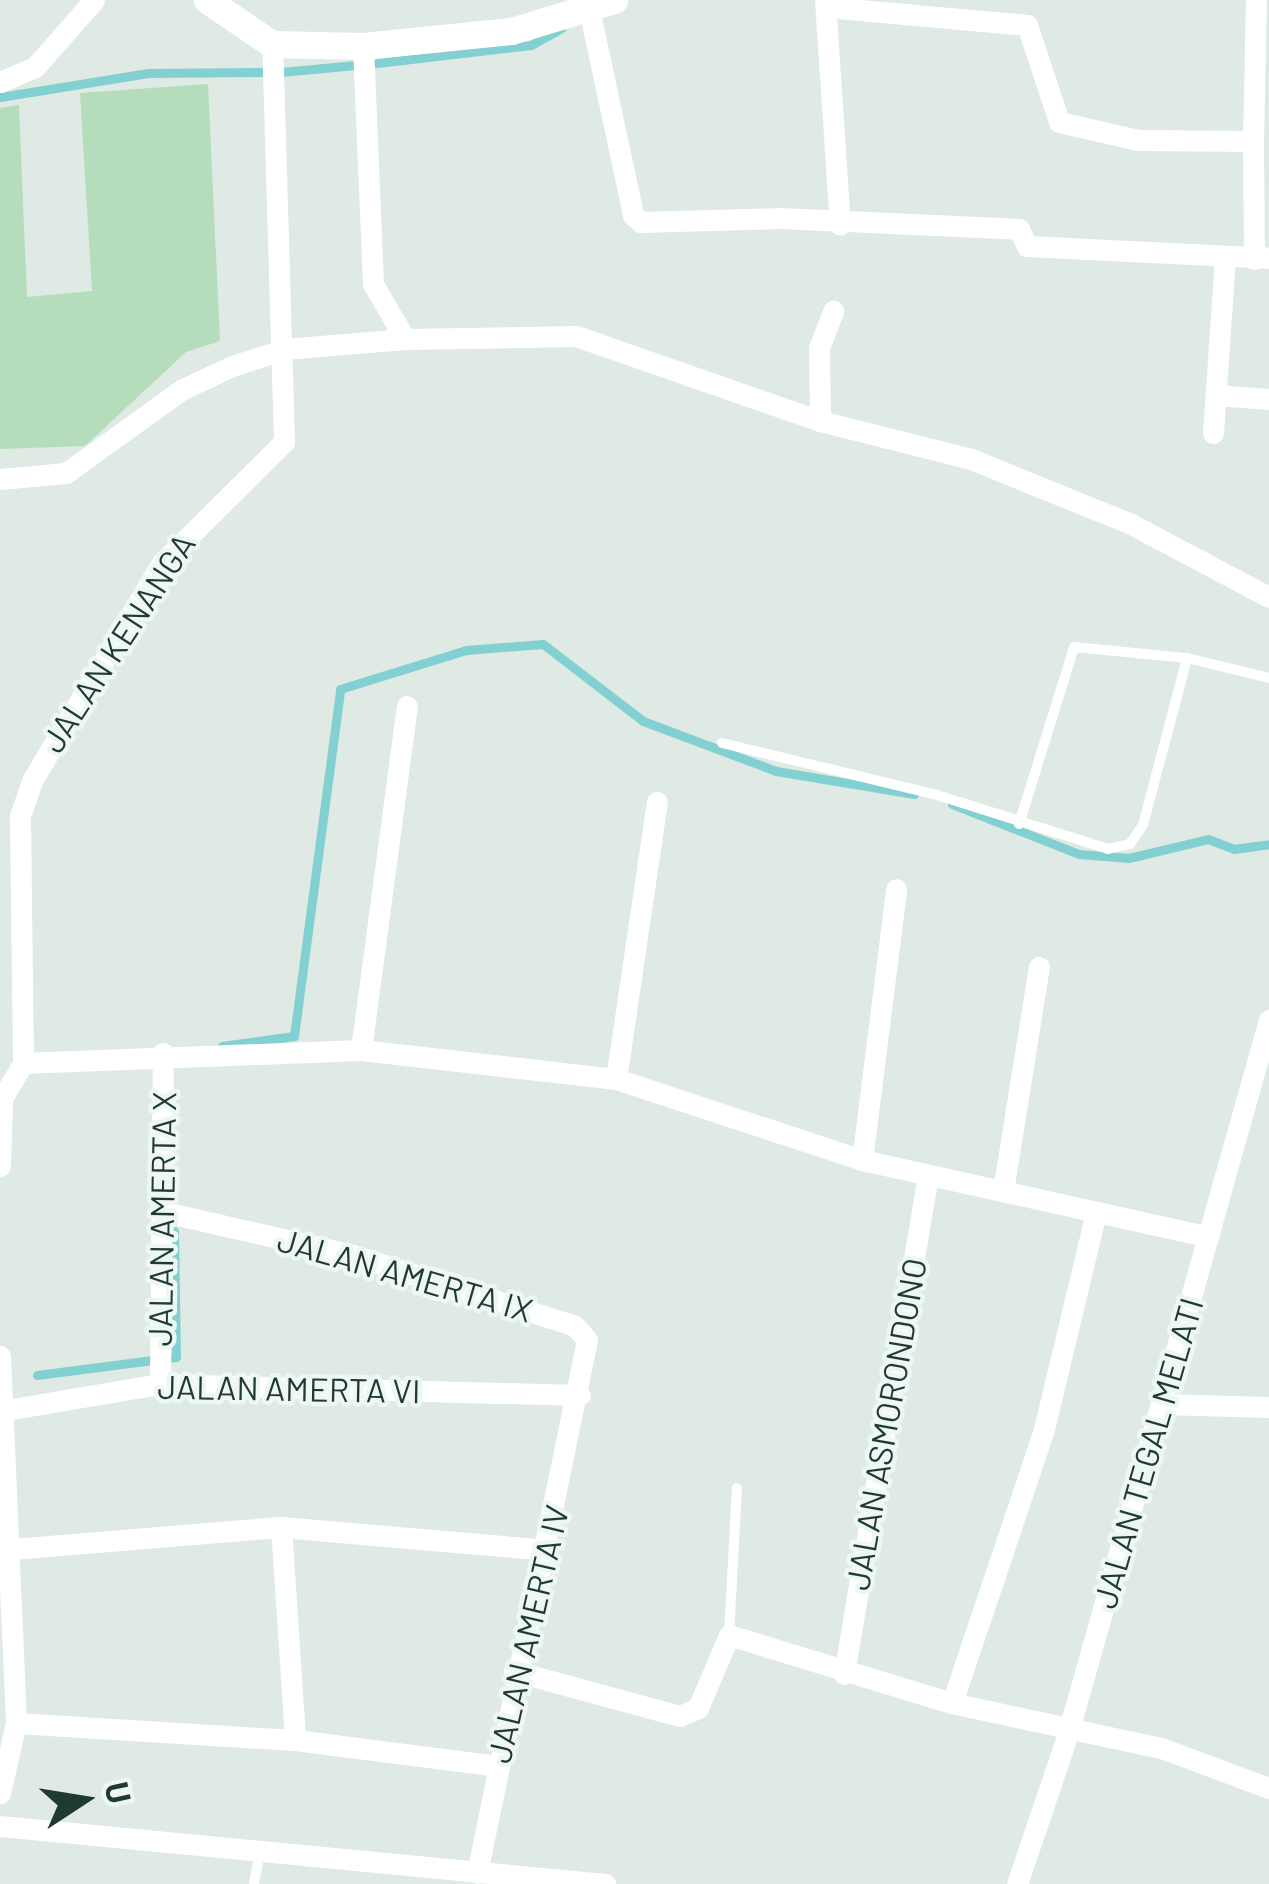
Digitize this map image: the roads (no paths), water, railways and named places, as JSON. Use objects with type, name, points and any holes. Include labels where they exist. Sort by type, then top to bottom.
[{"type":"street","points":[[0,82],[34,67],[94,0]]},
{"type":"street","points":[[207,0],[272,44],[363,46],[431,44],[555,10],[602,4],[637,219],[1019,229],[1027,245],[1261,258],[1253,141],[1256,0]]},
{"type":"street","points":[[841,225],[826,4],[1027,25],[1059,122],[1138,140],[1253,141]]},
{"type":"street","name":"JALAN KENANGA","points":[[23,1063],[20,816],[33,778],[162,563],[284,442],[285,349],[272,44]]},
{"type":"street","points":[[363,46],[373,284],[405,339]]},
{"type":"street","points":[[1213,433],[1225,257]]},
{"type":"street","points":[[820,421],[819,348],[833,311]]},
{"type":"street","points":[[0,479],[66,473],[181,390],[285,349],[405,339],[576,336],[820,421],[970,459],[1131,524],[1269,597]]},
{"type":"street","points":[[1216,395],[1269,399]]},
{"type":"street","points":[[362,1050],[406,706]]},
{"type":"street","points":[[616,1079],[657,802]]},
{"type":"street","points":[[862,1160],[896,889]]},
{"type":"street","points":[[1003,1191],[1039,968]]},
{"type":"street","name":"JALAN TEGAL MELATI","points":[[1017,1884],[1068,1733],[1269,1020]]},
{"type":"street","points":[[0,1166],[1,1103],[23,1063],[163,1053],[362,1050],[616,1079],[862,1160],[1209,1237]]},
{"type":"street","name":"JALAN AMERTA X","points":[[160,1384],[163,1053]]},
{"type":"street","name":"JALAN ASMORONDONO","points":[[844,1674],[928,1174]]},
{"type":"street","name":"JALAN AMERTA IX","points":[[160,1211],[353,1255],[575,1326],[587,1340],[580,1395]]},
{"type":"street","points":[[952,1703],[1044,1429],[1096,1212]]},
{"type":"street","points":[[0,1356],[3,1550],[16,1723],[0,1792]]},
{"type":"street","name":"JALAN AMERTA VI","points":[[0,1411],[160,1384],[580,1395]]},
{"type":"street","name":"JALAN AMERTA IV","points":[[477,1873],[540,1549],[580,1395]]},
{"type":"street","points":[[1161,1404],[1269,1407]]},
{"type":"street","points":[[3,1550],[281,1527],[540,1549]]},
{"type":"street","points":[[281,1527],[295,1740]]},
{"type":"street","points":[[514,1671],[680,1716],[698,1708],[729,1634],[844,1674],[952,1703],[1068,1733],[1164,1749],[1269,1788]]},
{"type":"street","points":[[16,1723],[295,1740],[497,1766]]},
{"type":"street","points":[[0,1826],[605,1884]]},
{"type":"lane","points":[[1019,824],[1074,647],[1186,658],[1269,678]]},
{"type":"lane","points":[[722,742],[937,795],[1108,849],[1130,844],[1143,825],[1186,658]]},
{"type":"lane","points":[[729,1634],[737,1488]]},
{"type":"lane","points":[[254,1884],[260,1851]]},
{"type":"waterway","points":[[377,63],[531,45],[562,28]]},
{"type":"waterway","points":[[281,72],[356,65]]},
{"type":"waterway","points":[[0,97],[148,73],[264,72]]},
{"type":"waterway","points":[[222,1046],[294,1036],[340,689],[466,650],[543,644],[643,721],[776,771],[914,794]]},
{"type":"waterway","points":[[952,804],[1079,854],[1129,858],[1208,839],[1234,849],[1269,844]]},
{"type":"waterway","points":[[37,1375],[176,1357],[174,1231]]}]
